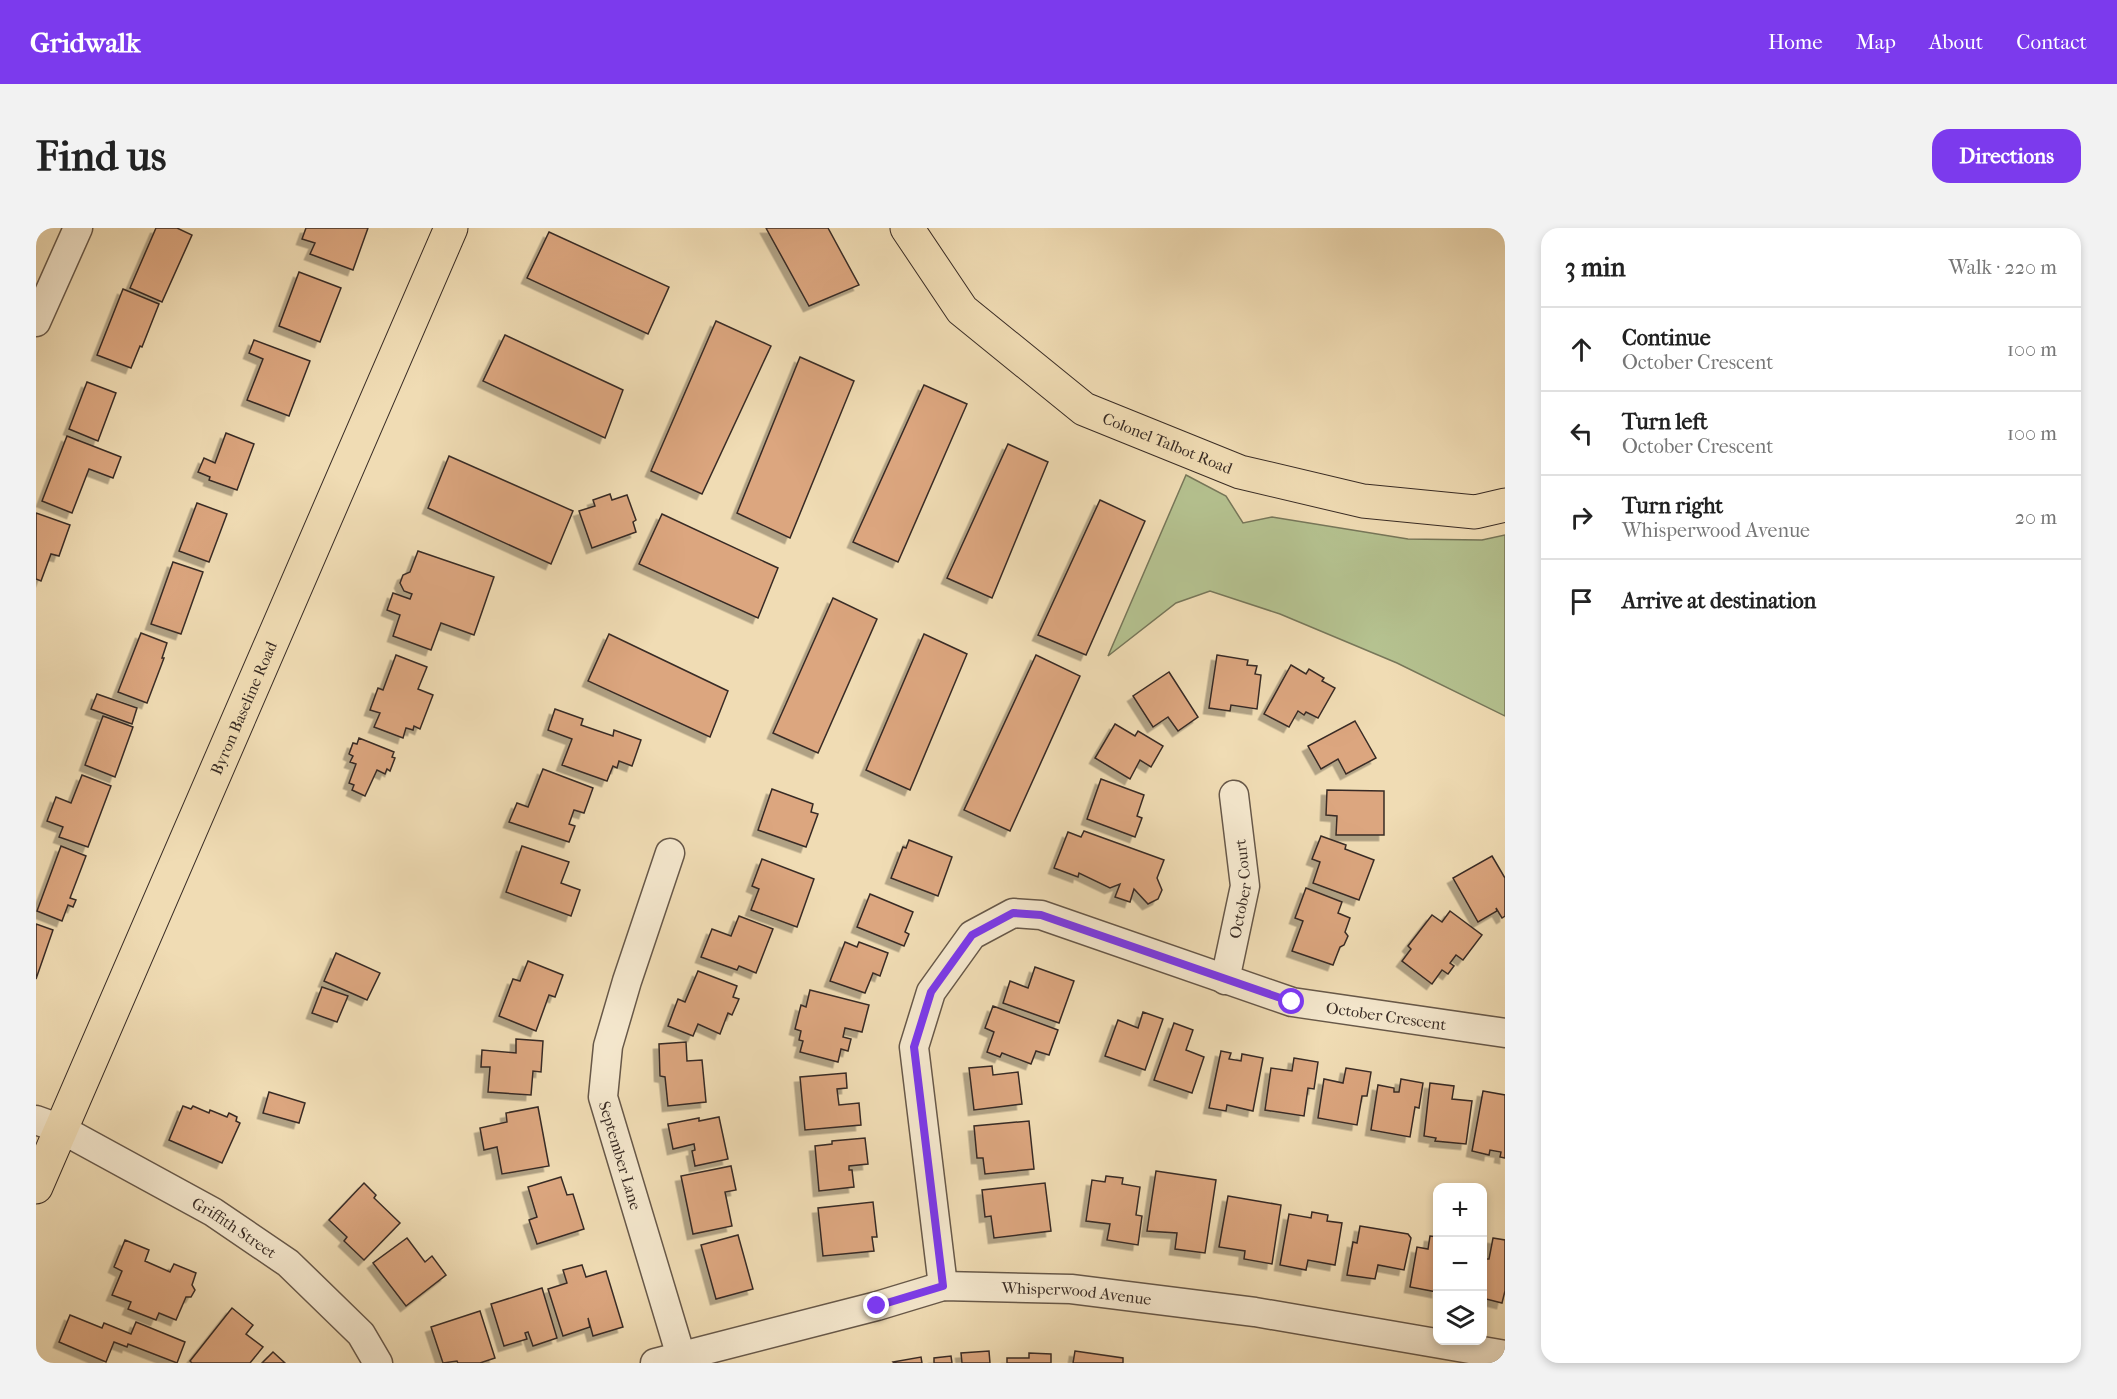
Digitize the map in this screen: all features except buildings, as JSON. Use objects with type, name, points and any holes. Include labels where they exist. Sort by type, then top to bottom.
[{"type":"main road","name":"Byron Baseline Road","points":[[36,1187],[49,1125],[451,228]]},
{"type":"main road","name":"Colonel Talbot Road","points":[[907,228],[962,310],[1084,409],[1240,472],[1363,501],[1474,512],[1505,505]]},
{"type":"street","points":[[36,322],[78,228]]},
{"type":"street","name":"October Court","points":[[1225,980],[1245,886],[1234,795]]},
{"type":"street","name":"September Lane","points":[[669,853],[608,1046],[603,1097],[673,1360]]},
{"type":"street","name":"October Crescent","points":[[943,1286],[914,1047],[931,992],[972,935],[1013,913],[1041,915],[1292,1002],[1505,1033]]},
{"type":"street","name":"Griffith Street","points":[[49,1125],[213,1212],[288,1263],[361,1334],[378,1363]]},
{"type":"street","name":"Whisperwood Avenue","points":[[673,1360],[877,1306],[943,1286],[1071,1289],[1255,1312],[1505,1355]]},
{"type":"green space","points":[[1186,475],[1226,496],[1243,523],[1272,517],[1408,539],[1482,540],[1505,535],[1505,716],[1397,663],[1280,614],[1210,591],[1176,603],[1108,656]]},
{"type":"route","points":[[877,1306],[943,1286],[914,1047],[931,992],[972,935],[1013,913],[1041,915],[1292,1002]]}]
